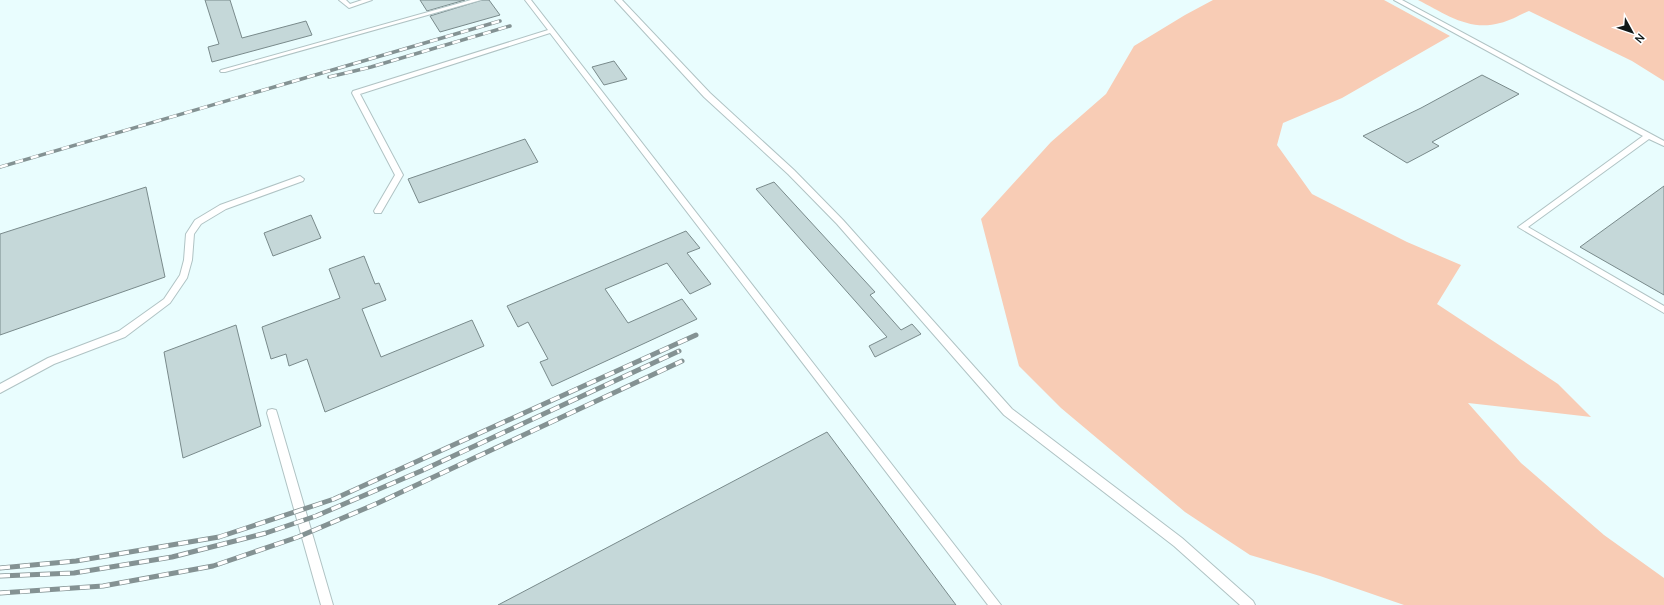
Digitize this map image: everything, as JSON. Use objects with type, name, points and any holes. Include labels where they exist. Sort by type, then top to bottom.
[{"type":"lane","points":[[342,0],[349,6],[369,0]]},
{"type":"lane","points":[[223,71],[478,0]]},
{"type":"lane","points":[[528,0],[994,605]]},
{"type":"lane","points":[[618,0],[707,95],[791,172],[840,222],[1008,412],[1178,542],[1249,605]]},
{"type":"lane","points":[[1397,0],[1664,144]]},
{"type":"lane","points":[[378,211],[399,175],[356,93],[551,31]]},
{"type":"lane","points":[[1648,136],[1522,226],[1664,310]]},
{"type":"lane","points":[[0,389],[51,361],[122,334],[167,301],[184,276],[188,260],[190,234],[198,222],[222,207],[300,179]]},
{"type":"lane","points":[[0,380],[15,381]]},
{"type":"lane","points":[[272,413],[327,605]]},
{"type":"shaded area","points":[[1213,0],[1384,0],[1450,36],[1342,98],[1283,123],[1277,145],[1312,194],[1407,242],[1461,265],[1437,304],[1558,384],[1591,417],[1468,403],[1521,463],[1604,535],[1664,578],[1664,605],[1404,605],[1320,576],[1250,555],[1185,512],[1061,408],[1019,366],[981,219],[1051,142],[1106,94],[1134,46]]},
{"type":"shaded area","points":[[1418,0],[1664,0],[1664,81],[1632,61],[1529,11],[1504,22],[1489,25],[1478,25],[1457,20]]},
{"type":"building","points":[[205,0],[230,0],[242,38],[306,21],[312,35],[212,62],[208,47],[219,44]]},
{"type":"building","points":[[420,0],[465,0],[427,11]]},
{"type":"building","points":[[482,0],[489,0],[500,15],[440,32],[430,16]]},
{"type":"building","points":[[614,61],[627,79],[604,85],[592,67]]},
{"type":"building","points":[[1482,75],[1519,94],[1432,142],[1439,146],[1407,163],[1363,136],[1421,108]]},
{"type":"building","points":[[525,139],[538,162],[419,203],[408,179]]},
{"type":"building","points":[[774,182],[875,292],[870,295],[901,330],[912,324],[921,334],[875,357],[869,346],[887,337],[756,189]]},
{"type":"building","points":[[1664,186],[1664,295],[1580,247]]},
{"type":"building","points":[[146,187],[165,277],[0,335],[0,234]]},
{"type":"building","points":[[311,215],[321,238],[273,256],[264,233]]},
{"type":"building","points":[[686,231],[700,248],[687,253],[711,284],[690,294],[667,263],[605,289],[628,323],[682,299],[697,319],[552,386],[540,362],[548,359],[528,322],[518,327],[507,306]]},
{"type":"building","points":[[364,256],[375,284],[379,283],[386,300],[362,309],[381,357],[472,320],[484,346],[325,412],[307,359],[289,366],[286,354],[271,359],[262,327],[340,298],[329,269]]},
{"type":"building","points":[[236,325],[261,426],[183,458],[164,352]]},
{"type":"building","points":[[827,432],[956,605],[498,605]]},
{"type":"railway","points":[[0,167],[500,21]]},
{"type":"railway","points":[[329,77],[371,67],[510,26]]},
{"type":"railway","points":[[0,568],[76,561],[219,537],[334,499],[696,335]]},
{"type":"railway","points":[[0,576],[74,573],[172,557],[266,533],[316,516],[421,471],[679,351]]},
{"type":"railway","points":[[0,593],[103,586],[213,566],[298,537],[378,503],[682,361]]}]
